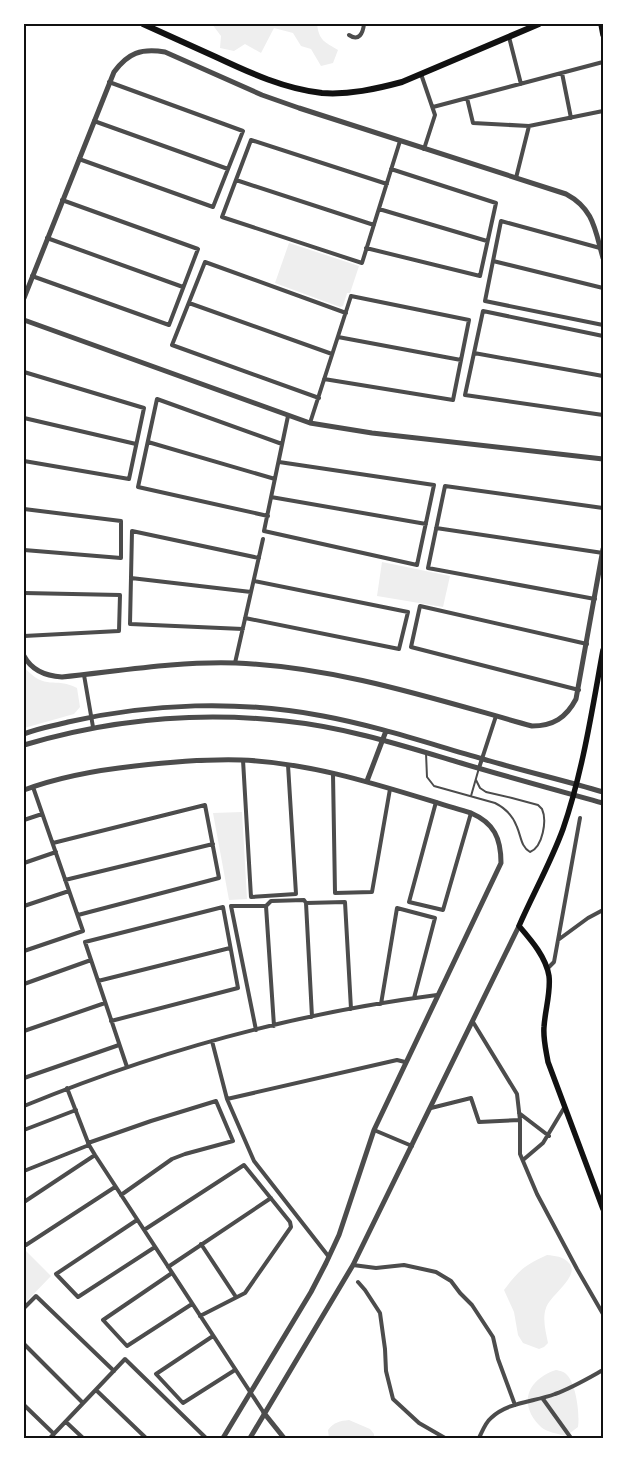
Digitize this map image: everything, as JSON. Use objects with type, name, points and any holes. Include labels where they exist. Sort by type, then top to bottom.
[{"type":"main road","points":[[143,24],[244,70],[285,86],[312,91],[348,93],[402,82],[509,37],[525,27],[539,24]]},
{"type":"main road","points":[[601,24],[603,35]]},
{"type":"main road","points":[[603,650],[574,795],[562,831],[519,926],[535,946],[547,969],[549,987],[544,1027],[548,1062],[603,1208]]},
{"type":"street","points":[[349,36],[353,38],[362,34],[364,24]]},
{"type":"street","points":[[509,37],[521,84]]},
{"type":"street","points":[[24,298],[109,82],[120,64],[129,56],[152,50],[165,52],[262,96],[566,194],[576,200],[588,212],[600,238],[603,258]]},
{"type":"street","points":[[433,107],[603,62]]},
{"type":"street","points":[[562,73],[571,118]]},
{"type":"street","points":[[421,74],[434,115],[424,149]]},
{"type":"street","points":[[79,159],[213,207],[228,169],[243,130],[109,82]]},
{"type":"street","points":[[467,98],[473,123],[529,126],[603,111]]},
{"type":"street","points":[[94,121],[228,169]]},
{"type":"street","points":[[516,178],[529,126]]},
{"type":"street","points":[[387,184],[251,140],[222,217],[362,263],[366,248],[387,184],[400,141]]},
{"type":"street","points":[[366,248],[480,276],[496,203],[391,169]]},
{"type":"street","points":[[236,180],[374,224]]},
{"type":"street","points":[[32,276],[169,325],[198,249],[62,200]]},
{"type":"street","points":[[379,209],[488,241]]},
{"type":"street","points":[[600,248],[501,221],[485,301],[603,325]]},
{"type":"street","points":[[47,238],[183,287]]},
{"type":"street","points":[[493,261],[603,288]]},
{"type":"street","points":[[319,398],[172,345],[205,262],[346,313]]},
{"type":"street","points":[[310,423],[319,398],[324,379],[351,296],[470,320],[453,400],[324,379]]},
{"type":"street","points":[[189,303],[332,354]]},
{"type":"street","points":[[603,336],[483,311],[464,394],[603,415]]},
{"type":"street","points":[[24,320],[310,423],[363,432],[603,459]]},
{"type":"street","points":[[338,337],[461,360]]},
{"type":"street","points":[[474,353],[603,376]]},
{"type":"street","points":[[24,372],[144,408],[129,479],[24,461]]},
{"type":"street","points":[[268,516],[138,487],[157,399],[282,444]]},
{"type":"street","points":[[278,462],[434,485],[417,565],[264,531],[268,516],[271,496],[275,479],[278,462],[288,416]]},
{"type":"street","points":[[24,418],[136,444]]},
{"type":"street","points":[[148,442],[275,479]]},
{"type":"street","points":[[594,598],[428,568],[445,486],[603,508]]},
{"type":"street","points":[[271,496],[426,524]]},
{"type":"street","points":[[24,509],[121,521],[121,558],[24,550]]},
{"type":"street","points":[[436,528],[603,553]]},
{"type":"street","points":[[243,629],[130,624],[132,531],[259,558]]},
{"type":"street","points":[[235,663],[264,540]]},
{"type":"street","points":[[24,656],[32,667],[41,673],[62,677],[151,666],[235,663],[281,667],[358,679],[532,726],[553,723],[570,710],[579,690],[603,549]]},
{"type":"street","points":[[131,578],[251,592]]},
{"type":"street","points":[[245,618],[399,649],[408,612],[254,581]]},
{"type":"street","points":[[24,593],[120,595],[119,631],[24,636]]},
{"type":"street","points":[[579,690],[411,647],[420,606],[587,644]]},
{"type":"street","points":[[84,675],[92,728]]},
{"type":"street","points":[[24,734],[90,717],[126,711],[226,707],[288,711],[323,716],[386,731],[603,792]]},
{"type":"street","points":[[479,768],[496,716]]},
{"type":"street","points":[[24,745],[92,728],[135,720],[241,717],[287,721],[339,730],[382,741],[603,803]]},
{"type":"street","points":[[367,781],[386,731]]},
{"type":"street","points":[[24,790],[75,776],[115,768],[202,760],[243,760],[288,765],[367,781],[390,790],[436,802],[482,818],[493,829],[498,840],[501,851],[501,863],[374,1130],[339,1235],[329,1257],[311,1292],[223,1438]]},
{"type":"street","points":[[243,760],[251,896],[296,894],[288,765]]},
{"type":"street","points":[[333,774],[334,893],[372,892],[390,790]]},
{"type":"street","points":[[24,951],[83,931],[33,787]]},
{"type":"street","points":[[436,802],[409,902],[443,910],[471,813]]},
{"type":"street","points":[[52,843],[206,804],[219,878],[78,915]]},
{"type":"street","points":[[24,820],[42,814]]},
{"type":"street","points":[[547,969],[554,962],[580,818]]},
{"type":"street","points":[[65,880],[213,844]]},
{"type":"street","points":[[24,863],[56,852]]},
{"type":"street","points":[[24,906],[69,891]]},
{"type":"street","points":[[256,1030],[231,906],[266,906],[271,901],[304,900],[306,903],[345,902],[351,1009]]},
{"type":"street","points":[[306,903],[312,1017]]},
{"type":"street","points":[[266,906],[274,1026]]},
{"type":"street","points":[[111,1022],[238,988],[222,907],[85,942],[111,1022],[127,1068]]},
{"type":"street","points":[[381,1004],[397,908],[435,918],[414,998]]},
{"type":"street","points":[[558,940],[588,918],[603,910]]},
{"type":"street","points":[[250,1438],[353,1264],[519,926]]},
{"type":"street","points":[[98,982],[230,948]]},
{"type":"street","points":[[24,984],[91,960]]},
{"type":"street","points":[[24,1106],[67,1088],[127,1068],[256,1030],[351,1009],[437,995]]},
{"type":"street","points":[[24,1031],[105,1002]]},
{"type":"street","points":[[473,1022],[517,1094],[520,1120],[520,1154],[554,1227],[603,1314]]},
{"type":"street","points":[[212,1042],[227,1098],[254,1161],[329,1257]]},
{"type":"street","points":[[24,1078],[119,1045]]},
{"type":"street","points":[[227,1098],[397,1060],[405,1062]]},
{"type":"street","points":[[67,1088],[95,1155],[251,1394],[284,1438]]},
{"type":"street","points":[[431,1108],[471,1098],[480,1122],[520,1120]]},
{"type":"street","points":[[24,1171],[151,1121],[216,1101],[233,1141],[172,1159],[121,1195]]},
{"type":"street","points":[[523,1160],[549,1136],[564,1108]]},
{"type":"street","points":[[24,1130],[76,1110]]},
{"type":"street","points":[[519,1113],[549,1136]]},
{"type":"street","points":[[374,1130],[412,1146]]},
{"type":"street","points":[[24,1202],[95,1155]]},
{"type":"street","points":[[144,1230],[244,1165],[290,1222],[291,1227],[245,1292],[200,1316]]},
{"type":"street","points":[[24,1243],[26,1245],[116,1186]]},
{"type":"street","points":[[168,1267],[270,1198]]},
{"type":"street","points":[[138,1220],[56,1274],[78,1297],[155,1247]]},
{"type":"street","points":[[201,1244],[236,1297]]},
{"type":"street","points":[[353,1264],[376,1268],[404,1265],[436,1272],[452,1281],[460,1293],[472,1305],[492,1338],[515,1405]]},
{"type":"street","points":[[172,1273],[102,1320],[127,1346],[192,1304]]},
{"type":"street","points":[[358,1282],[380,1313],[386,1371],[393,1398],[419,1423],[445,1438]]},
{"type":"street","points":[[24,1308],[36,1296],[114,1371]]},
{"type":"street","points":[[213,1336],[156,1374],[183,1403],[235,1370]]},
{"type":"street","points":[[24,1344],[83,1403]]},
{"type":"street","points":[[50,1438],[125,1359],[206,1438]]},
{"type":"street","points":[[479,1438],[489,1419],[501,1410],[543,1399],[564,1391],[603,1370]]},
{"type":"street","points":[[96,1390],[146,1438]]},
{"type":"street","points":[[543,1399],[571,1438]]},
{"type":"street","points":[[24,1405],[54,1434]]},
{"type":"street","points":[[66,1422],[83,1438]]},
{"type":"lane","points":[[426,753],[427,777],[434,786],[495,803],[502,807],[517,826],[524,847],[530,852],[538,847],[544,820],[542,809],[538,805],[486,792],[480,788],[476,780]]},
{"type":"lane","points":[[471,796],[479,768]]},
{"type":"shaded area","points":[[212,24],[317,24],[321,38],[338,50],[333,63],[321,66],[311,49],[301,46],[293,33],[274,28],[261,53],[245,44],[234,51],[220,48],[221,36]]},
{"type":"shaded area","points":[[289,243],[359,266],[350,293],[347,293],[343,306],[340,307],[275,283]]},
{"type":"shaded area","points":[[382,562],[450,576],[443,607],[377,596]]},
{"type":"shaded area","points":[[24,667],[38,679],[77,688],[80,707],[74,714],[24,728]]},
{"type":"shaded area","points":[[242,812],[247,899],[229,900],[213,813]]},
{"type":"shaded area","points":[[24,1249],[51,1276],[24,1304]]},
{"type":"shaded area","points":[[547,1255],[564,1259],[572,1268],[568,1280],[546,1308],[544,1321],[548,1343],[539,1349],[523,1343],[518,1335],[514,1312],[504,1290],[523,1269]]},
{"type":"shaded area","points":[[556,1370],[562,1371],[570,1379],[577,1400],[578,1427],[566,1436],[543,1429],[529,1410],[529,1393],[533,1386],[538,1379]]},
{"type":"shaded area","points":[[349,1420],[370,1429],[374,1434],[374,1438],[329,1438],[328,1430],[333,1425],[340,1421]]}]
